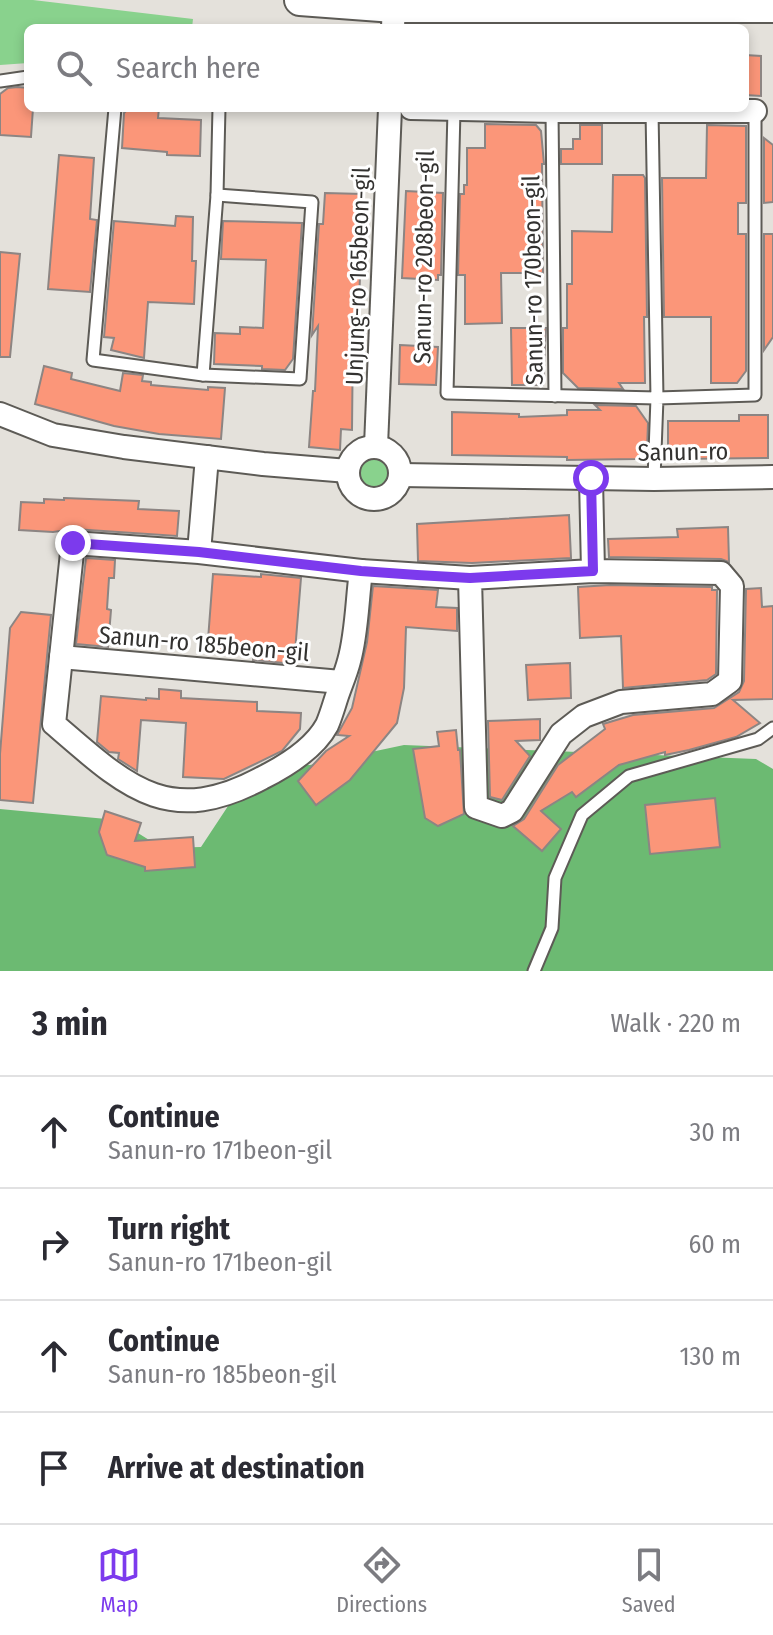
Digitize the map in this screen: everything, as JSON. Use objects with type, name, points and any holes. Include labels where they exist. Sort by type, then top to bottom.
[{"type":"main road","points":[[300,0],[394,12],[773,7]]},
{"type":"street","points":[[749,111],[755,111]]},
{"type":"street","name":"Unjung-ro 165beon-gil","points":[[376,446],[390,112]]},
{"type":"street","points":[[0,414],[53,435],[124,447],[348,471]]},
{"type":"street","points":[[376,446],[392,453],[401,475],[395,490],[372,499],[357,493],[348,471],[354,456],[361,450],[376,446]]},
{"type":"street","points":[[199,552],[207,457]]},
{"type":"street","name":"Sanun-ro","points":[[401,475],[654,479],[773,477]]},
{"type":"street","points":[[591,478],[593,571]]},
{"type":"street","name":"Sanun-ro 185beon-gil","points":[[361,571],[349,661],[326,726],[299,756],[232,794],[200,801],[163,798],[137,788],[110,771],[54,724],[73,543],[199,552],[361,571],[470,578],[593,571],[721,573],[732,586],[730,681],[712,694],[621,702],[584,716],[561,734],[512,811],[502,816],[476,807],[470,578]]},
{"type":"street","name":"Sanun-ro 185beon-gil","points":[[61,657],[341,682]]},
{"type":"lane","points":[[0,81],[24,78]]},
{"type":"lane","name":"Sanun-ro 170beon-gil","points":[[552,112],[555,396],[657,398],[755,395],[755,111]]},
{"type":"lane","points":[[115,112],[93,360],[203,375],[217,195],[219,112]]},
{"type":"lane","name":"Sanun-ro 208beon-gil","points":[[454,112],[447,393],[555,396]]},
{"type":"lane","points":[[652,112],[657,398],[654,479]]},
{"type":"lane","name":"Unjung-ro 165beon-gil","points":[[203,375],[300,379],[312,202],[217,195]]},
{"type":"lane","points":[[534,971],[552,928],[555,878],[582,815],[629,776],[758,739],[773,728]]},
{"type":"green space","points":[[0,0],[33,0],[193,19],[192,24],[24,24],[24,63],[0,65]]},
{"type":"green space","points":[[374,456],[386,461],[391,473],[386,485],[374,490],[362,485],[357,473],[362,461]]},
{"type":"green space","points":[[404,745],[756,759],[773,769],[773,971],[0,971],[0,809],[117,820],[162,848],[201,847],[234,797],[262,763],[310,765]]},
{"type":"building","points":[[749,55],[761,56],[761,96],[749,95]]},
{"type":"building","points":[[8,88],[24,88],[24,112],[33,112],[31,137],[0,135],[0,94]]},
{"type":"building","points":[[159,112],[158,118],[201,120],[200,156],[122,148],[124,113]]},
{"type":"building","points":[[485,124],[536,125],[541,131],[544,164],[543,273],[501,273],[502,323],[465,324],[465,275],[458,275],[460,194],[464,194],[464,185],[467,185],[467,148],[485,148]]},
{"type":"building","points":[[580,125],[602,125],[602,164],[561,164],[561,149],[573,149],[573,139],[580,139]]},
{"type":"building","points":[[707,125],[746,126],[746,203],[738,203],[738,234],[746,234],[746,371],[737,383],[711,383],[711,317],[664,317],[662,178],[706,178]]},
{"type":"building","points":[[764,138],[773,145],[773,202],[764,203]]},
{"type":"building","points":[[59,155],[94,158],[90,219],[97,220],[90,292],[48,289]]},
{"type":"building","points":[[613,175],[643,175],[645,178],[645,383],[619,383],[623,389],[578,388],[563,373],[567,284],[572,284],[572,231],[612,232]]},
{"type":"building","points":[[406,191],[443,193],[441,275],[438,275],[438,280],[402,278]]},
{"type":"building","points":[[325,193],[363,194],[358,331],[353,330],[352,430],[341,429],[340,450],[309,447],[318,326],[312,335],[319,224],[323,224]]},
{"type":"building","points":[[176,216],[193,217],[192,261],[196,261],[194,304],[148,302],[144,358],[111,350],[114,338],[104,337],[114,221],[175,226]]},
{"type":"building","points":[[223,221],[302,223],[293,359],[285,370],[214,364],[215,333],[240,334],[240,327],[263,328],[266,260],[221,259]]},
{"type":"building","points":[[764,234],[773,234],[773,337],[764,350]]},
{"type":"building","points":[[0,252],[20,254],[10,357],[0,357]]},
{"type":"building","points":[[511,328],[546,328],[543,385],[512,385]]},
{"type":"building","points":[[400,345],[438,347],[436,385],[399,384]]},
{"type":"building","points":[[44,366],[72,373],[71,379],[120,391],[123,373],[143,375],[142,381],[151,382],[151,385],[208,390],[208,387],[225,388],[221,439],[159,434],[114,426],[35,404]]},
{"type":"building","points":[[595,405],[636,406],[648,423],[647,450],[636,459],[567,460],[567,457],[452,455],[452,412],[519,414],[519,417],[567,415],[567,410],[600,410]]},
{"type":"building","points":[[739,415],[768,415],[768,458],[677,459],[668,449],[668,421],[739,421]]},
{"type":"building","points":[[44,499],[139,501],[138,509],[179,511],[177,536],[74,529],[53,532],[19,530],[21,502],[44,503]]},
{"type":"building","points":[[569,515],[571,558],[472,563],[418,561],[417,524]]},
{"type":"building","points":[[728,527],[729,562],[721,559],[609,557],[608,539],[678,537],[677,529]]},
{"type":"building","points":[[86,558],[115,560],[114,578],[109,578],[107,609],[111,610],[108,647],[76,644]]},
{"type":"building","points":[[213,574],[301,578],[294,664],[253,660],[254,655],[207,653]]},
{"type":"building","points":[[373,586],[438,590],[436,607],[457,608],[457,631],[406,627],[404,688],[397,723],[350,780],[316,805],[298,781],[326,751],[349,736],[337,735],[352,708],[367,642]]},
{"type":"building","points":[[578,587],[712,587],[712,590],[717,590],[716,674],[707,680],[623,688],[621,636],[580,638]]},
{"type":"building","points":[[761,588],[762,607],[773,606],[773,699],[733,700],[760,723],[736,737],[619,765],[576,797],[572,792],[541,811],[561,829],[542,851],[513,826],[524,819],[558,765],[605,729],[603,724],[633,715],[714,708],[739,692],[744,681],[746,589]]},
{"type":"building","points":[[21,612],[51,615],[33,803],[0,800],[0,754],[10,628]]},
{"type":"building","points":[[570,663],[571,698],[528,700],[526,665]]},
{"type":"building","points":[[159,689],[181,691],[181,698],[257,702],[257,711],[301,713],[300,729],[282,751],[224,779],[183,777],[186,723],[141,720],[137,771],[118,759],[119,753],[109,752],[97,742],[101,696],[159,699]]},
{"type":"building","points":[[540,719],[540,740],[516,741],[530,756],[502,800],[490,797],[488,721]]},
{"type":"building","points":[[456,730],[464,814],[438,826],[425,818],[413,749],[439,746],[437,732]]},
{"type":"building","points":[[715,798],[720,847],[650,854],[645,805]]},
{"type":"building","points":[[105,811],[141,823],[135,841],[193,837],[195,867],[145,871],[145,867],[107,855],[99,832]]},
{"type":"route","points":[[73,543],[199,552],[361,571],[470,578],[593,571],[591,478]]}]
